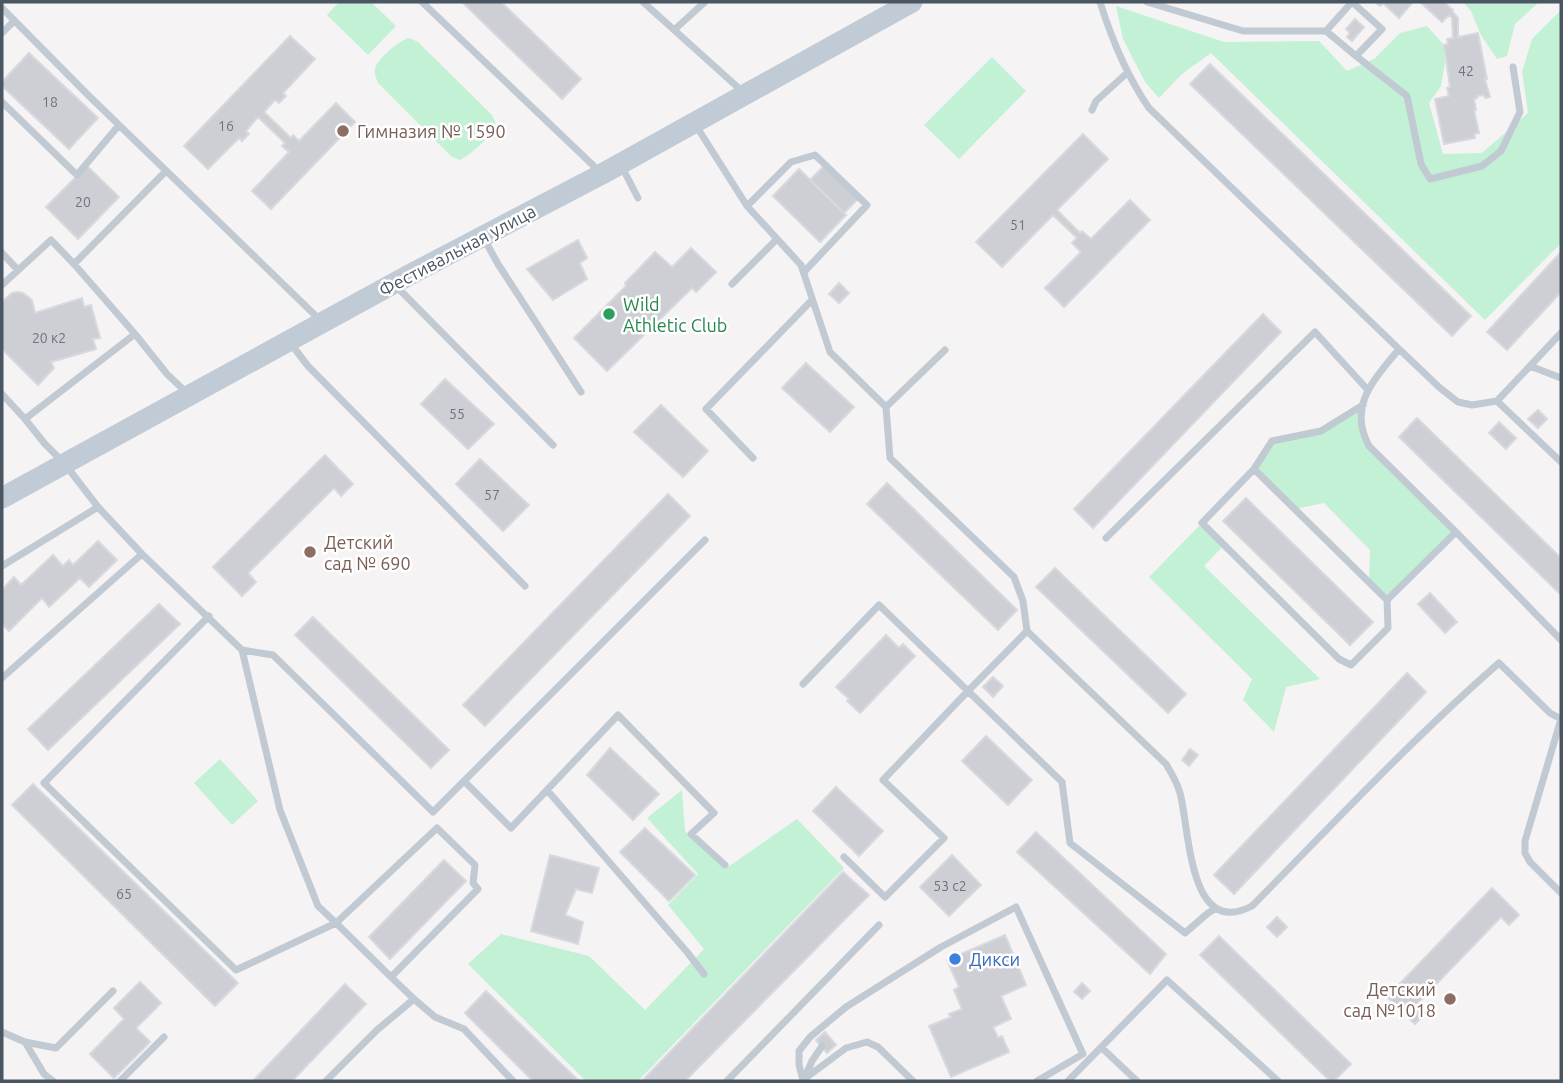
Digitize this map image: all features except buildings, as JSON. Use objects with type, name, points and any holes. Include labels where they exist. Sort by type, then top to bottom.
[{"type":"street","name":"Фестивальная улица","points":[[2,498],[322,322],[611,169],[912,2]]},
{"type":"lane","points":[[422,2],[571,142],[611,169],[638,198]]},
{"type":"lane","points":[[643,2],[746,94]]},
{"type":"lane","points":[[674,30],[705,2]]},
{"type":"lane","points":[[1100,2],[1127,73],[1149,108],[1399,349],[1458,402],[1472,405],[1497,401],[1561,333]]},
{"type":"lane","points":[[1147,2],[1243,31],[1326,31],[1406,96],[1421,164],[1430,179],[1482,166],[1501,151],[1520,112],[1513,67]]},
{"type":"lane","points":[[1326,31],[1352,2],[1382,29],[1356,57]]},
{"type":"lane","points":[[2,9],[322,322]]},
{"type":"lane","points":[[2,33],[13,21]]},
{"type":"lane","points":[[1092,110],[1096,101],[1127,73]]},
{"type":"lane","points":[[2,102],[77,176],[119,125]]},
{"type":"lane","points":[[694,123],[747,206],[801,265],[830,352],[886,408],[890,458],[1014,577],[1023,601],[1027,631],[1166,764],[1181,795],[1198,887],[1216,908],[1233,913],[1252,906],[1410,746],[1499,663],[1550,713],[1561,719],[1525,841],[1525,853],[1530,862],[1561,893]]},
{"type":"lane","points":[[747,206],[791,162],[815,155],[867,205],[804,272]]},
{"type":"lane","points":[[74,264],[166,171]]},
{"type":"lane","points":[[482,237],[581,392]]},
{"type":"lane","points":[[732,284],[777,239]]},
{"type":"lane","points":[[2,285],[51,240],[167,374],[189,394]]},
{"type":"lane","points":[[2,253],[18,270]]},
{"type":"lane","points":[[393,284],[553,445]]},
{"type":"lane","points":[[753,458],[706,409],[812,300]]},
{"type":"lane","points":[[1107,538],[1315,332],[1367,389]]},
{"type":"lane","points":[[25,419],[135,334]]},
{"type":"lane","points":[[289,341],[308,366],[525,586]]},
{"type":"lane","points":[[1399,349],[1367,389],[1361,421],[1363,435],[1369,446],[1561,640]]},
{"type":"lane","points":[[886,408],[945,350]]},
{"type":"lane","points":[[1531,366],[1561,378]]},
{"type":"lane","points":[[2,394],[64,463],[98,507],[142,554],[242,650],[280,810],[317,906],[435,1017],[464,1028],[513,1081]]},
{"type":"lane","points":[[1497,401],[1561,462]]},
{"type":"lane","points":[[1254,468],[1387,600],[1388,628],[1351,665],[1339,659],[1202,523],[1254,468],[1272,440],[1321,431],[1363,405]]},
{"type":"lane","points":[[2,566],[98,507]]},
{"type":"lane","points":[[1387,600],[1456,532]]},
{"type":"lane","points":[[242,650],[273,655],[433,812],[705,540]]},
{"type":"lane","points":[[2,678],[142,554]]},
{"type":"lane","points":[[803,684],[878,605],[1062,782],[1070,843],[1185,933],[1216,908]]},
{"type":"lane","points":[[209,616],[44,783],[236,970],[336,923],[437,828],[475,865],[473,883],[478,889],[391,977]]},
{"type":"lane","points":[[844,857],[885,897],[944,838],[883,780],[1027,631]]},
{"type":"lane","points":[[465,782],[512,828],[618,715],[714,813],[691,834],[725,865]]},
{"type":"lane","points":[[547,790],[704,974]]},
{"type":"lane","points":[[803,1081],[799,1051],[810,1037],[846,1007],[942,947],[1016,907],[1083,1054],[1037,1081]]},
{"type":"lane","points":[[727,1081],[879,925]]},
{"type":"lane","points":[[1068,1081],[1167,980],[1278,1081]]},
{"type":"lane","points":[[2,1032],[25,1042],[56,1048],[113,991]]},
{"type":"lane","points":[[326,1081],[377,1030],[414,999]]},
{"type":"lane","points":[[120,1081],[164,1037]]},
{"type":"lane","points":[[25,1042],[44,1074],[53,1081]]},
{"type":"lane","points":[[803,1081],[846,1048],[867,1042],[878,1047],[913,1081]]},
{"type":"lane","points":[[803,1081],[822,1046]]},
{"type":"lane","points":[[1102,1048],[1137,1081]]},
{"type":"green space","points":[[339,2],[371,2],[396,26],[368,55],[327,15]]},
{"type":"green space","points":[[1463,2],[1539,2],[1515,24],[1507,56],[1497,59],[1481,35],[1471,11]]},
{"type":"green space","points":[[1116,6],[1224,42],[1319,41],[1347,71],[1374,59],[1400,33],[1427,26],[1444,45],[1445,63],[1441,86],[1429,103],[1443,154],[1482,153],[1528,113],[1522,72],[1532,39],[1561,10],[1561,243],[1485,320],[1211,53],[1182,74],[1159,98],[1145,82],[1123,39]]},
{"type":"green space","points":[[409,38],[418,42],[495,121],[490,135],[460,160],[452,157],[378,83],[375,71],[378,62],[396,45]]},
{"type":"green space","points":[[992,57],[1026,91],[959,159],[924,125]]},
{"type":"green space","points":[[1363,405],[1361,421],[1369,446],[1456,532],[1387,600],[1369,582],[1370,550],[1324,503],[1295,509],[1254,469],[1272,441],[1321,431]]},
{"type":"green space","points":[[1202,523],[1223,546],[1204,566],[1320,679],[1286,687],[1274,732],[1243,700],[1252,679],[1149,577]]},
{"type":"green space","points":[[220,759],[258,801],[232,825],[194,783]]},
{"type":"green space","points":[[682,790],[685,831],[725,869],[797,819],[844,868],[638,1081],[586,1081],[468,964],[501,934],[589,956],[645,1010],[704,949],[668,905],[698,874],[647,818]]},
{"type":"place","name":"Гимназия № 1590","points":[[343,131]]},
{"type":"place","name":"Wild Athletic Club","points":[[609,314]]},
{"type":"place","name":"Детский сад № 690","points":[[310,552]]},
{"type":"place","name":"Дикси","points":[[955,959]]},
{"type":"place","name":"Детский сад №1018","points":[[1450,999]]}]
